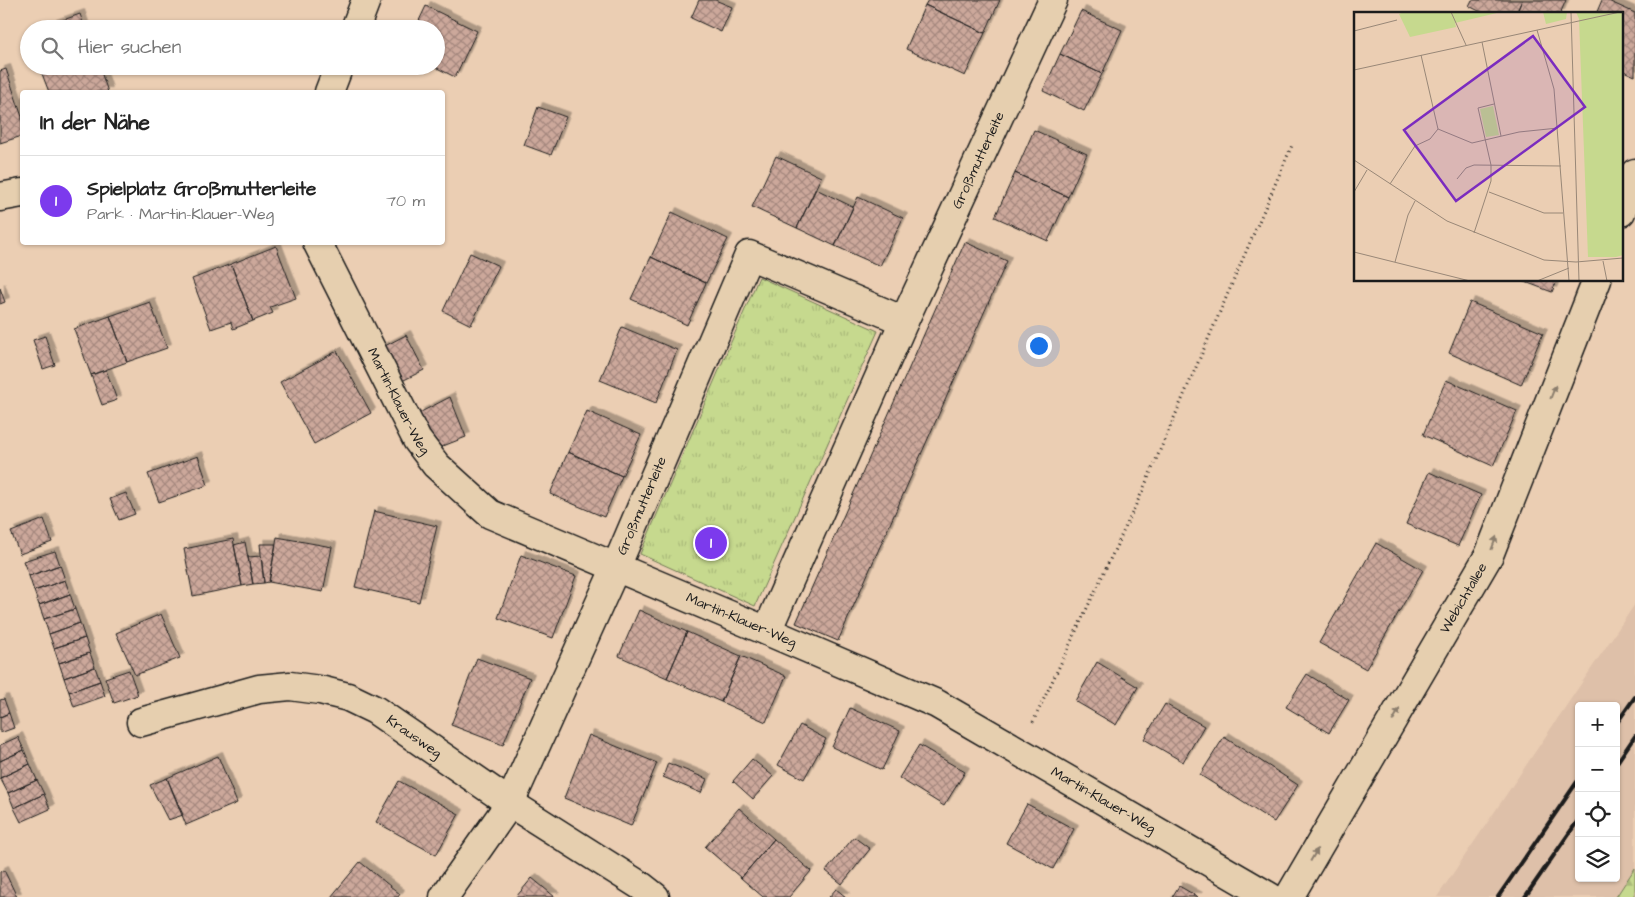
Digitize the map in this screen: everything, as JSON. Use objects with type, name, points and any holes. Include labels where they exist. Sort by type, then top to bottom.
[{"type":"street","points":[[358,20],[366,0]]},
{"type":"street","name":"Großmutterleite","points":[[767,631],[904,322],[1053,0]]},
{"type":"street","points":[[329,90],[335,75]]},
{"type":"street","points":[[1622,209],[1635,173]]},
{"type":"street","points":[[0,197],[20,193]]},
{"type":"street","name":"Martin-Klauer-Weg","points":[[319,245],[417,440],[436,465],[490,514],[937,704],[1270,897]]},
{"type":"street","name":"Großmutterleite","points":[[444,897],[510,803],[616,567],[749,255],[904,322]]},
{"type":"street","name":"Webichtallee","points":[[1289,897],[1489,556],[1597,281]]},
{"type":"street","name":"Krausweg","points":[[141,722],[259,689],[290,686],[320,690],[348,697],[374,710],[510,803],[641,886],[655,897]]},
{"type":"path","points":[[1019,752],[1090,606],[1142,492],[1293,143]]},
{"type":"shaded area","points":[[1635,604],[1635,868],[1616,897],[1437,897]]},
{"type":"green space","points":[[759,277],[878,331],[755,606],[640,554]]},
{"type":"green space","points":[[1635,868],[1635,897],[1616,897]]},
{"type":"building","points":[[699,0],[715,0],[732,7],[721,32],[691,18]]},
{"type":"building","points":[[928,0],[1000,0],[985,33],[925,5]]},
{"type":"building","points":[[1472,0],[1522,0],[1517,12],[1481,12],[1469,6]]},
{"type":"building","points":[[1522,0],[1566,0],[1561,12],[1517,12]]},
{"type":"building","points":[[1602,0],[1606,0],[1635,13],[1635,76],[1622,70],[1622,12],[1597,12]]},
{"type":"building","points":[[925,5],[985,33],[965,76],[906,49]]},
{"type":"building","points":[[426,6],[477,31],[455,77],[445,72],[445,20],[419,20]]},
{"type":"building","points":[[1081,11],[1122,30],[1102,74],[1060,54]]},
{"type":"building","points":[[80,14],[82,20],[63,20]]},
{"type":"building","points":[[1060,54],[1102,74],[1084,111],[1043,91]]},
{"type":"building","points":[[6,69],[20,111],[20,137],[0,143],[0,71]]},
{"type":"building","points":[[42,75],[102,75],[107,90],[48,90]]},
{"type":"building","points":[[538,107],[566,117],[551,155],[524,145]]},
{"type":"building","points":[[1034,130],[1087,154],[1068,197],[1015,173]]},
{"type":"building","points":[[776,156],[821,177],[797,228],[752,207]]},
{"type":"building","points":[[1015,173],[1068,197],[1048,241],[995,217]]},
{"type":"building","points":[[816,189],[853,207],[835,246],[797,228]]},
{"type":"building","points":[[858,197],[903,218],[880,266],[835,246]]},
{"type":"building","points":[[672,212],[728,239],[706,283],[651,257]]},
{"type":"building","points":[[965,242],[1007,261],[838,641],[796,623]]},
{"type":"building","points":[[276,246],[296,298],[270,307],[273,313],[253,321],[231,264]]},
{"type":"building","points":[[470,253],[499,266],[471,325],[443,311]]},
{"type":"building","points":[[651,257],[706,283],[687,325],[631,299]]},
{"type":"building","points":[[231,264],[253,321],[233,329],[231,322],[211,329],[192,279]]},
{"type":"building","points":[[1523,281],[1557,281],[1552,292]]},
{"type":"building","points":[[0,288],[5,302],[0,304]]},
{"type":"building","points":[[150,302],[167,348],[127,362],[110,316]]},
{"type":"building","points":[[1470,302],[1543,333],[1521,385],[1449,353]]},
{"type":"building","points":[[110,316],[127,362],[91,375],[74,329]]},
{"type":"building","points":[[622,327],[677,350],[656,403],[600,380]]},
{"type":"building","points":[[406,335],[424,370],[400,382],[381,348]]},
{"type":"building","points":[[45,336],[55,365],[43,369],[33,340]]},
{"type":"building","points":[[337,351],[371,413],[314,444],[280,382]]},
{"type":"building","points":[[106,370],[117,400],[102,405],[91,375]]},
{"type":"building","points":[[1446,380],[1517,411],[1493,466],[1423,435]]},
{"type":"building","points":[[450,397],[466,437],[438,448],[419,413]]},
{"type":"building","points":[[587,411],[641,435],[622,476],[568,452]]},
{"type":"building","points":[[568,452],[622,476],[604,517],[550,494]]},
{"type":"building","points":[[198,456],[208,485],[159,502],[148,474]]},
{"type":"building","points":[[1429,472],[1481,495],[1458,546],[1406,524]]},
{"type":"building","points":[[126,493],[135,514],[119,520],[110,499]]},
{"type":"building","points":[[374,511],[437,526],[419,602],[355,587]]},
{"type":"building","points":[[44,519],[52,542],[20,554],[11,532]]},
{"type":"building","points":[[277,537],[332,547],[323,592],[269,582]]},
{"type":"building","points":[[233,539],[242,586],[193,596],[184,549]]},
{"type":"building","points":[[245,542],[253,584],[242,586],[234,545]]},
{"type":"building","points":[[1376,543],[1423,570],[1366,669],[1319,643]]},
{"type":"building","points":[[260,544],[276,544],[269,582],[264,583]]},
{"type":"building","points":[[55,551],[60,565],[29,576],[23,561]]},
{"type":"building","points":[[521,555],[576,576],[553,638],[498,618]]},
{"type":"building","points":[[261,556],[264,583],[253,584],[248,557]]},
{"type":"building","points":[[60,565],[65,580],[34,591],[29,576]]},
{"type":"building","points":[[65,580],[70,594],[39,605],[34,591]]},
{"type":"building","points":[[70,594],[75,609],[44,619],[39,605]]},
{"type":"building","points":[[75,609],[80,623],[49,634],[44,619]]},
{"type":"building","points":[[639,610],[687,632],[667,678],[619,656]]},
{"type":"building","points":[[161,614],[180,658],[135,675],[116,633]]},
{"type":"building","points":[[80,623],[85,638],[54,648],[49,634]]},
{"type":"building","points":[[687,632],[741,656],[721,702],[667,678]]},
{"type":"building","points":[[85,638],[90,653],[59,663],[54,648]]},
{"type":"building","points":[[90,653],[95,667],[64,678],[59,663]]},
{"type":"building","points":[[741,656],[786,676],[766,722],[721,702]]},
{"type":"building","points":[[477,658],[530,678],[503,745],[451,725]]},
{"type":"building","points":[[1097,662],[1138,687],[1116,725],[1075,701]]},
{"type":"building","points":[[95,667],[100,681],[69,692],[64,678]]},
{"type":"building","points":[[129,670],[138,695],[114,703],[105,678]]},
{"type":"building","points":[[1307,674],[1349,700],[1329,733],[1286,707]]},
{"type":"building","points":[[100,681],[105,696],[74,707],[69,692]]},
{"type":"building","points":[[4,699],[9,713],[0,717],[0,700]]},
{"type":"building","points":[[1165,704],[1204,726],[1183,762],[1144,739]]},
{"type":"building","points":[[850,708],[900,731],[882,770],[832,747]]},
{"type":"building","points":[[9,713],[14,728],[0,733],[0,717]]},
{"type":"building","points":[[800,725],[826,739],[804,779],[778,765]]},
{"type":"building","points":[[589,735],[657,763],[631,826],[564,798]]},
{"type":"building","points":[[18,737],[24,750],[0,761],[0,745]]},
{"type":"building","points":[[1224,737],[1298,785],[1274,822],[1200,775]]},
{"type":"building","points":[[919,745],[965,772],[944,806],[899,778]]},
{"type":"building","points":[[24,750],[30,764],[0,778],[0,761]]},
{"type":"building","points":[[218,756],[237,803],[186,825],[167,778]]},
{"type":"building","points":[[752,759],[773,776],[753,799],[733,781]]},
{"type":"building","points":[[668,763],[707,779],[701,793],[663,777]]},
{"type":"building","points":[[30,764],[37,780],[8,793],[0,778]]},
{"type":"building","points":[[167,778],[183,815],[168,820],[150,785]]},
{"type":"building","points":[[37,780],[44,794],[14,808],[8,793]]},
{"type":"building","points":[[399,781],[459,814],[436,855],[376,822]]},
{"type":"building","points":[[44,794],[50,809],[21,822],[14,808]]},
{"type":"building","points":[[1027,804],[1074,829],[1053,869],[1006,843]]},
{"type":"building","points":[[739,808],[774,839],[741,878],[705,847]]},
{"type":"building","points":[[854,837],[870,849],[842,884],[826,871]]},
{"type":"building","points":[[774,839],[811,871],[789,897],[763,897],[741,878]]},
{"type":"building","points":[[360,862],[400,894],[398,897],[331,897]]},
{"type":"building","points":[[4,870],[17,897],[0,897],[0,872]]},
{"type":"building","points":[[532,878],[555,897],[516,897]]},
{"type":"building","points":[[1179,886],[1198,897],[1172,897]]},
{"type":"building","points":[[836,889],[846,897],[829,897]]},
{"type":"railway","points":[[1620,718],[1635,697]]},
{"type":"railway","points":[[1620,758],[1635,736]]},
{"type":"railway","points":[[1498,897],[1575,785]]},
{"type":"railway","points":[[1525,897],[1575,825]]},
{"type":"place","name":"Spielplatz Großmutterleite","points":[[711,543]]}]
